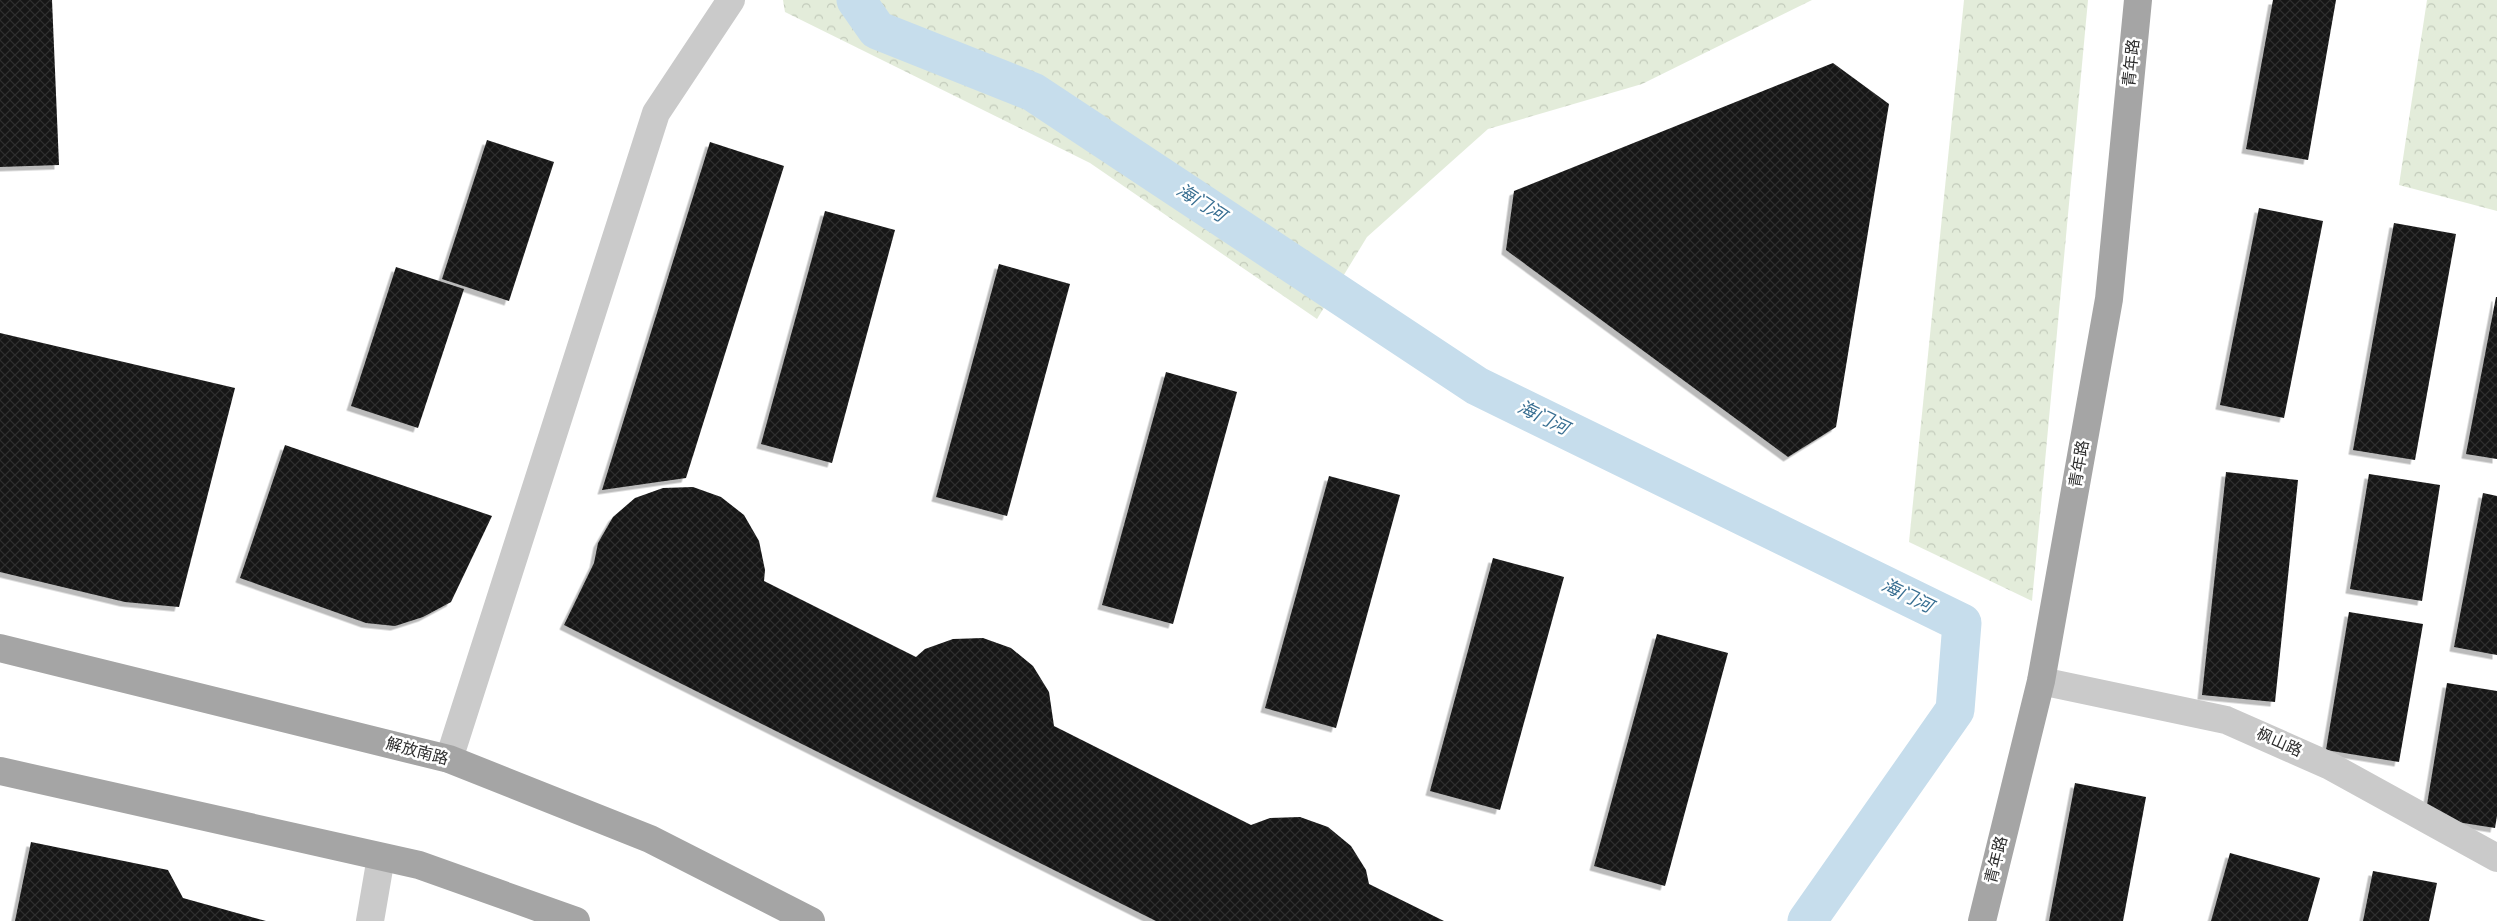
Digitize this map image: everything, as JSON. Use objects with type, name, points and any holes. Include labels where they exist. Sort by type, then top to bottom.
[{"type":"main road","name":"青年路","points":[[1982,921],[2041,681],[2109,298],[2138,0]]},
{"type":"main road","name":"解放南路","points":[[0,648],[449,759],[650,838],[811,921]]},
{"type":"main road","points":[[0,771],[419,865],[576,921]]},
{"type":"street","points":[[449,759],[656,113],[731,0]]},
{"type":"street","name":"枫山路","points":[[2041,681],[2226,720],[2330,766],[2497,858]]},
{"type":"street","points":[[370,921],[381,857]]},
{"type":"green space","points":[[783,0],[1812,0],[1642,84],[1488,129],[1367,237],[1317,319],[1090,163],[785,12]]},
{"type":"green space","points":[[1964,0],[2088,0],[2032,601],[1909,542]]},
{"type":"green space","points":[[2427,0],[2497,0],[2497,211],[2399,185]]},
{"type":"building","points":[[0,0],[52,0],[59,165],[0,167]]},
{"type":"building","points":[[2273,0],[2336,0],[2308,160],[2246,149]]},
{"type":"building","points":[[1833,63],[1889,104],[1836,427],[1788,457],[1506,250],[1514,191]]},
{"type":"building","points":[[487,140],[554,162],[509,301],[442,279]]},
{"type":"building","points":[[710,142],[784,166],[686,478],[602,490]]},
{"type":"building","points":[[2259,208],[2323,221],[2284,418],[2220,405]]},
{"type":"building","points":[[825,211],[895,230],[832,463],[761,444]]},
{"type":"building","points":[[2394,223],[2456,234],[2415,460],[2353,450]]},
{"type":"building","points":[[999,264],[1070,284],[1007,516],[936,497]]},
{"type":"building","points":[[396,267],[464,289],[418,428],[351,406]]},
{"type":"building","points":[[2497,297],[2497,459],[2466,454]]},
{"type":"building","points":[[0,333],[235,388],[179,607],[125,602],[0,572]]},
{"type":"building","points":[[1166,372],[1237,392],[1173,624],[1102,605]]},
{"type":"building","points":[[285,445],[492,516],[451,602],[423,617],[395,626],[366,623],[240,578]]},
{"type":"building","points":[[2226,472],[2298,480],[2275,702],[2202,695]]},
{"type":"building","points":[[2369,474],[2440,485],[2422,601],[2350,589]]},
{"type":"building","points":[[1329,476],[1400,495],[1336,728],[1265,708]]},
{"type":"building","points":[[693,487],[721,497],[744,515],[759,541],[765,570],[764,581],[916,657],[925,649],[953,639],[983,638],[1011,648],[1033,666],[1049,692],[1054,726],[1251,825],[1270,818],[1300,817],[1328,827],[1351,846],[1366,870],[1369,884],[1444,921],[1156,921],[564,625],[594,563],[598,543],[613,517],[635,498],[663,488]]},
{"type":"building","points":[[2483,493],[2497,496],[2497,655],[2454,647]]},
{"type":"building","points":[[1493,558],[1564,577],[1500,810],[1430,791]]},
{"type":"building","points":[[2349,612],[2423,624],[2399,762],[2326,750]]},
{"type":"building","points":[[1657,634],[1728,653],[1665,886],[1594,866]]},
{"type":"building","points":[[2447,683],[2497,691],[2497,816],[2495,828],[2425,817]]},
{"type":"building","points":[[2075,783],[2146,797],[2123,921],[2049,921]]},
{"type":"building","points":[[31,842],[168,870],[183,898],[266,921],[15,921]]},
{"type":"building","points":[[2230,853],[2320,878],[2308,921],[2211,921]]},
{"type":"building","points":[[2373,871],[2437,883],[2429,921],[2363,921]]},
{"type":"waterway","name":"海门河","points":[[856,0],[877,30],[1033,92],[1477,386],[1962,623],[1955,710],[1807,921]]}]
